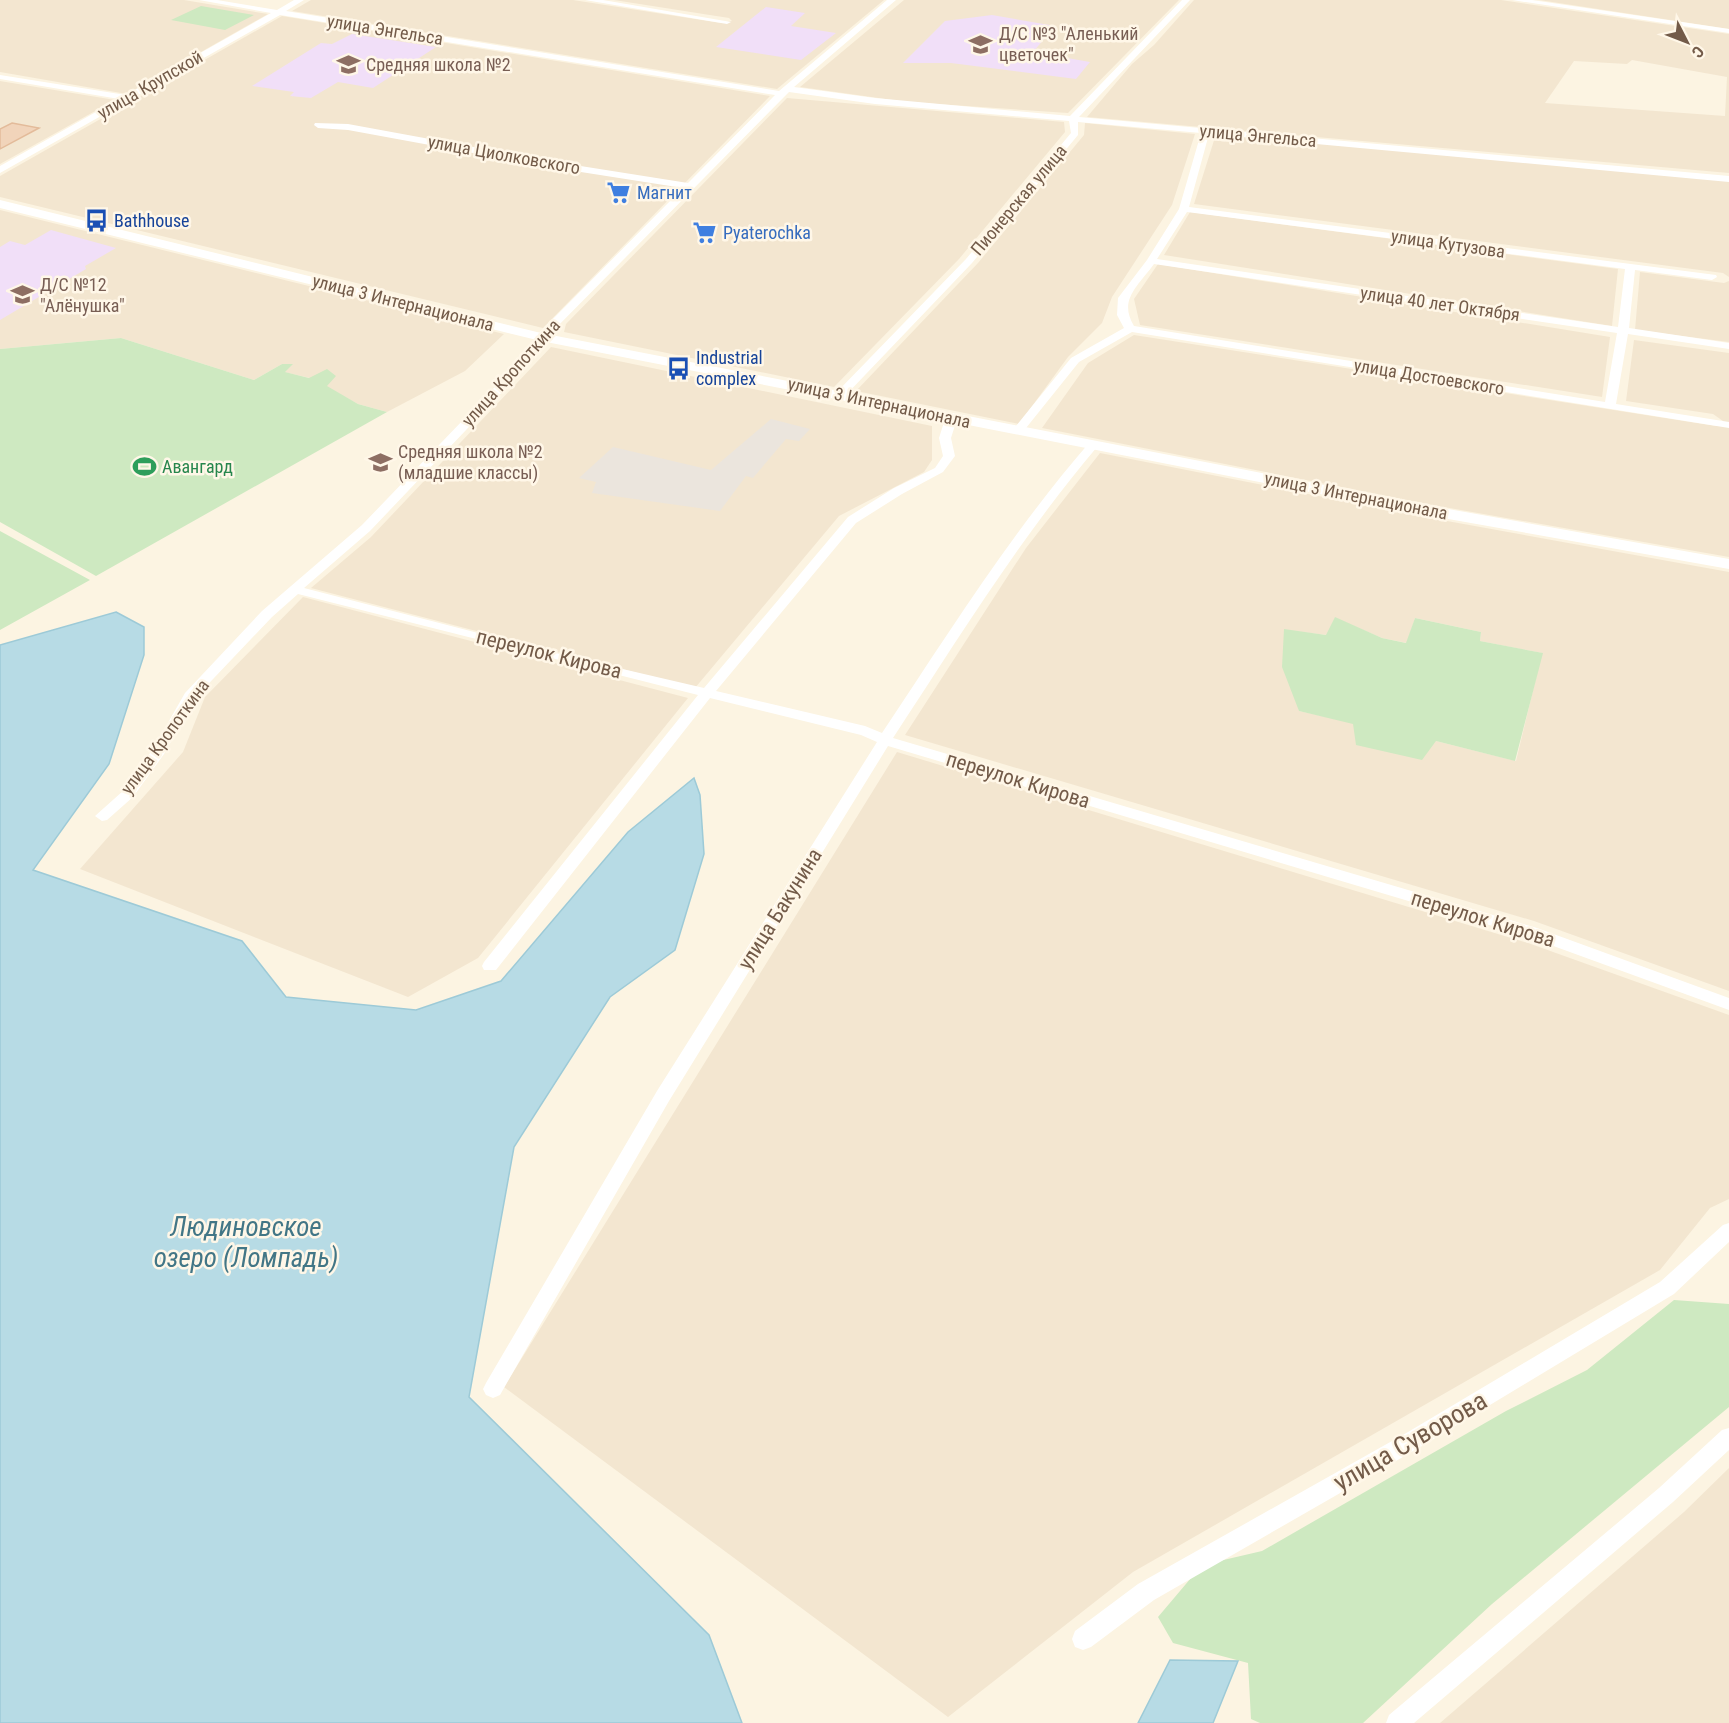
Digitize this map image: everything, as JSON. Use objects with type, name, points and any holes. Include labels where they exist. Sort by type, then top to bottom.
[{"type":"street","name":"улица Энгельса","points":[[203,0],[784,91],[1729,179]]},
{"type":"street","name":"улица Крупской","points":[[0,170],[300,0]]},
{"type":"street","points":[[589,0],[727,22]]},
{"type":"street","name":"улица Кропоткина","points":[[102,816],[128,794],[159,751],[190,696],[267,614],[366,528],[519,368],[541,337],[784,91],[892,0]]},
{"type":"street","name":"Пионерская улица","points":[[840,395],[969,261],[1075,133],[1073,118],[1186,0]]},
{"type":"street","points":[[1516,0],[1729,31]]},
{"type":"street","points":[[0,77],[128,98]]},
{"type":"street","name":"улица Циолковского","points":[[318,124],[348,127],[549,164],[690,186]]},
{"type":"street","points":[[1018,431],[1075,360],[1130,329],[1122,315],[1123,298],[1151,261],[1184,209],[1206,132]]},
{"type":"street","name":"улица 3 Интернационала","points":[[0,204],[541,337],[1437,512],[1729,564]]},
{"type":"street","name":"улица Кутузова","points":[[1184,209],[1712,277]]},
{"type":"street","name":"улица 40 лет Октября","points":[[1151,261],[1729,346]]},
{"type":"street","points":[[1610,406],[1623,331],[1630,268]]},
{"type":"street","name":"улица Достоевского","points":[[1130,329],[1729,425]]},
{"type":"street","points":[[490,966],[707,693],[852,520],[898,491],[939,470],[949,456],[945,438],[951,418]]},
{"type":"street","name":"улица Бакунина","points":[[493,1389],[663,1096],[885,740],[1014,544],[1050,495],[1093,445]]},
{"type":"street","name":"переулок Кирова","points":[[297,590],[571,661],[866,731],[885,740],[1531,932],[1729,1004]]},
{"type":"street","name":"улица Суворова","points":[[1083,1639],[1146,1592],[1415,1439],[1667,1288],[1729,1231]]},
{"type":"street","points":[[1397,1723],[1657,1503],[1729,1437]]},
{"type":"shaded area","points":[[0,0],[184,0],[268,14],[127,94],[0,72]]},
{"type":"shaded area","points":[[311,0],[573,0],[721,23],[732,21],[729,18],[614,0],[884,0],[777,89],[292,11]]},
{"type":"shaded area","points":[[904,0],[1179,0],[1068,113],[907,102],[800,87]]},
{"type":"shaded area","points":[[1194,0],[1501,0],[1729,34],[1729,173],[1087,117],[1132,64],[1154,45]],"holes":[[[1632,60],[1727,77],[1725,116],[1545,103],[1574,61],[1627,64]]]},
{"type":"shaded area","points":[[1539,0],[1729,0],[1729,29]]},
{"type":"shaded area","points":[[766,7],[805,13],[791,26],[836,33],[801,60],[716,47]]},
{"type":"shaded area","name":"Д/С №3 \"Аленький цветочек\"","points":[[992,15],[1055,26],[1033,52],[1090,62],[1076,79],[951,63],[903,63],[945,21]]},
{"type":"shaded area","points":[[282,16],[770,96],[543,328],[0,197],[0,176]]},
{"type":"shaded area","name":"Средняя школа №2","points":[[352,34],[436,47],[373,88],[338,82],[311,98],[290,96],[294,92],[252,86],[321,43],[332,44]]},
{"type":"shaded area","points":[[0,81],[115,100],[0,164]]},
{"type":"shaded area","points":[[787,98],[1064,122],[1065,132],[959,259],[834,387],[564,332],[566,324]]},
{"type":"shaded area","points":[[1085,123],[1195,134],[1172,205],[1112,297],[1102,323],[1068,357],[1019,424],[856,391],[978,263],[1084,135]]},
{"type":"shaded area","points":[[1216,134],[1729,179],[1729,277],[1723,273],[1194,204]]},
{"type":"shaded area","points":[[0,210],[504,334],[465,371],[387,412],[358,404],[310,378],[284,372],[282,364],[254,380],[121,338],[0,349]]},
{"type":"shaded area","points":[[1190,212],[1618,269],[1612,326],[1164,255]]},
{"type":"shaded area","name":"Д/С №12 \"Алёнушка\"","points":[[51,230],[116,248],[85,266],[86,269],[0,320],[0,247],[10,241],[25,245]]},
{"type":"shaded area","points":[[1158,264],[1610,337],[1602,397],[1140,325],[1134,299]]},
{"type":"shaded area","points":[[1640,272],[1724,283],[1729,281],[1729,342],[1635,330]]},
{"type":"shaded area","points":[[1134,335],[1716,426],[1723,421],[1713,414],[1626,401],[1634,340],[1729,353],[1729,557],[1438,506],[1042,428],[1088,363]]},
{"type":"shaded area","points":[[551,347],[932,426],[932,460],[924,472],[839,516],[695,688],[311,588],[371,537]]},
{"type":"shaded area","points":[[771,419],[810,429],[799,441],[786,439],[753,478],[746,476],[720,511],[592,493],[596,482],[579,478],[613,447],[711,470]]},
{"type":"shaded area","points":[[1100,453],[1436,519],[1729,572],[1729,991],[1534,921],[905,735],[1026,548]],"holes":[[[1335,618],[1382,638],[1407,643],[1415,618],[1481,632],[1480,641],[1542,653],[1516,761],[1299,711],[1284,630],[1327,635]]]},
{"type":"shaded area","points":[[303,597],[688,698],[478,958],[408,997],[80,869],[183,752],[205,697]]},
{"type":"shaded area","points":[[897,752],[1528,943],[1729,1015],[1729,1199],[1710,1208],[1660,1270],[1133,1572],[948,1717],[504,1387]]},
{"type":"shaded area","points":[[1729,1468],[1729,1723],[1440,1723],[1684,1512]]},
{"type":"green space","points":[[201,6],[254,15],[225,30],[171,20]]},
{"type":"green space","name":"Авангард","points":[[121,338],[254,380],[282,364],[293,364],[285,372],[309,378],[327,369],[336,376],[327,386],[358,404],[387,412],[96,576],[0,522],[0,349]]},
{"type":"green space","points":[[0,531],[90,580],[0,630]]},
{"type":"green space","points":[[1335,617],[1382,638],[1406,643],[1415,618],[1481,632],[1480,641],[1543,653],[1515,761],[1436,741],[1422,760],[1356,745],[1353,724],[1299,711],[1282,667],[1284,629],[1326,635]]},
{"type":"green space","points":[[1674,1300],[1729,1304],[1729,1407],[1492,1604],[1363,1723],[1260,1723],[1251,1719],[1248,1663],[1173,1643],[1158,1617],[1202,1565],[1262,1551],[1506,1411],[1587,1370]]},
{"type":"water","name":"Людиновское озеро (Ломпадь)","points":[[116,612],[144,627],[144,655],[109,764],[33,870],[242,941],[286,997],[416,1010],[501,981],[628,832],[694,778],[700,795],[704,854],[675,950],[610,997],[514,1147],[469,1397],[709,1635],[742,1723],[0,1723],[0,645]]},
{"type":"water","points":[[1170,1660],[1238,1661],[1213,1723],[1138,1723]]},
{"type":"building","points":[[12,123],[39,128],[0,149],[0,129]]},
{"type":"place","name":"Д/С №3 \"Аленький цветочек\"","points":[[981,44]]},
{"type":"place","name":"Средняя школа №2","points":[[348,65]]},
{"type":"place","name":"Магнит","points":[[619,193]]},
{"type":"place","name":"Bathhouse","points":[[96,221]]},
{"type":"place","name":"Pyaterochka","points":[[705,233]]},
{"type":"place","name":"Д/С №12 \"Алёнушка\"","points":[[22,295]]},
{"type":"place","name":"Industrial complex","points":[[678,368]]},
{"type":"place","name":"Средняя школа №2 (младшие классы)","points":[[380,462]]},
{"type":"place","name":"Авангард","points":[[144,467]]}]
